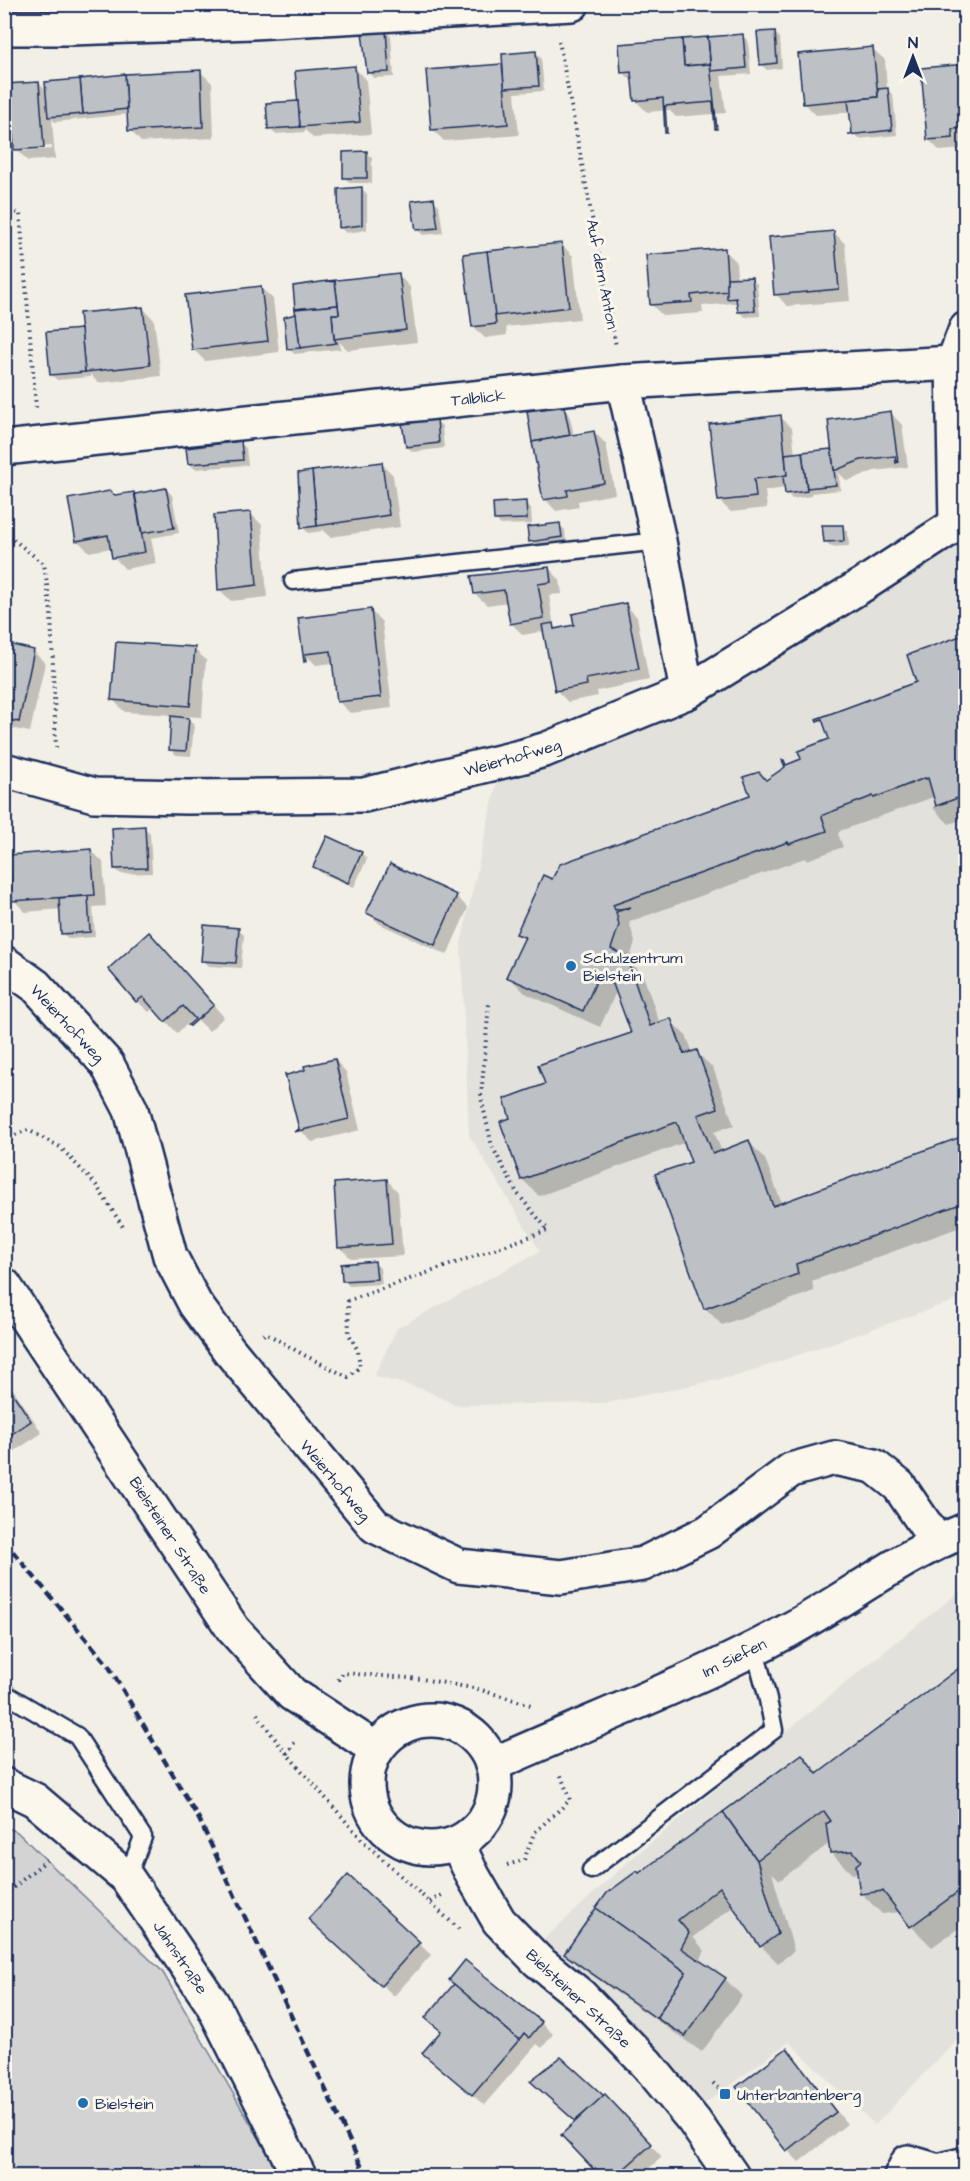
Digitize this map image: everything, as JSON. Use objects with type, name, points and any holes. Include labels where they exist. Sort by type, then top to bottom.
[{"type":"street","points":[[4,28],[70,28],[253,21],[562,5]]},
{"type":"street","points":[[961,521],[953,363],[966,329]]},
{"type":"street","name":"Talblick","points":[[4,448],[623,382],[953,363]]},
{"type":"street","points":[[623,382],[659,540],[687,692]]},
{"type":"street","name":"Weierhofweg","points":[[4,770],[94,795],[187,797],[364,795],[547,749],[687,692],[864,584],[961,521]]},
{"type":"street","name":"Weierhofweg","points":[[4,963],[36,986],[107,1064],[131,1110],[170,1256],[195,1304],[229,1350],[375,1526],[459,1566],[561,1577],[644,1564],[708,1532],[791,1470],[834,1458],[874,1466],[899,1486],[951,1536]]},
{"type":"street","name":"Bielsteiner Straße","points":[[4,1285],[233,1629],[292,1694],[376,1749]]},
{"type":"street","name":"Im Siefen","points":[[492,1765],[674,1687],[791,1629],[951,1536]]},
{"type":"street","points":[[429,1720],[449,1722],[467,1732],[482,1746],[492,1765],[495,1782],[493,1799],[486,1815],[476,1830],[457,1843],[441,1847],[420,1847],[400,1840],[384,1828],[372,1810],[366,1790],[368,1769],[376,1749],[390,1734],[408,1724],[429,1720]]},
{"type":"street","name":"Jahnstraße","points":[[4,1785],[35,1800],[127,1878],[212,2003],[299,2176]]},
{"type":"street","name":"Bielsteiner Straße","points":[[457,1843],[499,1921],[538,1961],[580,1995],[647,2064],[694,2121],[732,2176]]},
{"type":"street","points":[[905,2169],[938,2171],[966,2163]]},
{"type":"lane","points":[[293,581],[659,540]]},
{"type":"lane","points":[[591,1870],[774,1730],[754,1647]]},
{"type":"lane","points":[[4,1693],[77,1737],[125,1809],[143,1837],[127,1878]]},
{"type":"path","name":"Auf dem Anton","points":[[562,5],[623,382]]},
{"type":"path","points":[[4,210],[20,213],[39,445]]},
{"type":"path","points":[[4,532],[44,564],[51,612],[57,785]]},
{"type":"path","points":[[229,1350],[266,1333],[348,1377],[360,1367],[358,1351],[349,1334],[348,1301],[548,1230],[517,1193],[492,1146],[481,1097],[489,1004]]},
{"type":"path","points":[[6,1138],[28,1130],[60,1147],[96,1185],[126,1232]]},
{"type":"path","points":[[287,1754],[343,1673],[422,1679],[478,1689],[543,1709],[548,1740],[570,1800],[534,1833],[524,1860],[473,1876],[430,1902]]},
{"type":"path","points":[[254,1710],[287,1754],[364,1842],[463,1933]]},
{"type":"path","points":[[4,1895],[76,1835]]},
{"type":"shaded area","points":[[965,541],[965,1297],[740,1375],[607,1403],[455,1405],[423,1389],[374,1376],[397,1328],[540,1251],[469,1135],[461,943],[497,781],[679,716]]},
{"type":"shaded area","points":[[965,1587],[965,2031],[875,2125],[789,2042],[689,2115],[540,1943],[630,1860]]},
{"type":"shaded area","points":[[4,1826],[17,1832],[162,1971],[281,2176],[5,2176]]},
{"type":"building","points":[[386,30],[389,72],[367,73],[362,32]]},
{"type":"building","points":[[775,31],[777,63],[760,65],[757,32]]},
{"type":"building","points":[[743,34],[746,68],[711,71],[708,37]]},
{"type":"building","points":[[708,37],[710,64],[684,66],[682,39]]},
{"type":"building","points":[[682,39],[684,66],[710,64],[717,129],[715,129],[713,102],[665,106],[667,133],[665,133],[663,98],[634,101],[631,72],[621,73],[619,44]]},
{"type":"building","points":[[873,47],[878,97],[803,104],[798,54]]},
{"type":"building","points":[[536,51],[539,86],[504,88],[502,54]]},
{"type":"building","points":[[502,64],[508,124],[431,130],[426,70]]},
{"type":"building","points":[[966,64],[966,128],[952,129],[953,138],[927,140],[921,68]]},
{"type":"building","points":[[355,66],[360,122],[300,127],[295,71]]},
{"type":"building","points":[[201,70],[203,127],[128,131],[125,74]]},
{"type":"building","points":[[125,74],[127,109],[83,114],[80,79]]},
{"type":"building","points":[[80,79],[83,114],[48,117],[45,82]]},
{"type":"building","points":[[39,82],[44,148],[14,150],[13,133],[4,133],[4,84]]},
{"type":"building","points":[[888,88],[892,130],[848,135],[852,133],[848,100],[878,97],[878,89]]},
{"type":"building","points":[[298,101],[300,127],[268,129],[266,103]]},
{"type":"building","points":[[367,151],[367,178],[343,178],[343,152]]},
{"type":"building","points":[[362,187],[362,225],[339,228],[338,189]]},
{"type":"building","points":[[434,198],[438,228],[416,230],[411,201]]},
{"type":"building","points":[[834,231],[839,289],[774,295],[769,237]]},
{"type":"building","points":[[562,243],[569,307],[494,316],[487,251]]},
{"type":"building","points":[[725,248],[728,291],[691,295],[692,302],[650,305],[646,255]]},
{"type":"building","points":[[487,251],[496,324],[472,327],[463,254]]},
{"type":"building","points":[[399,273],[406,330],[334,339],[332,314],[339,314],[335,282],[328,281]]},
{"type":"building","points":[[752,277],[755,311],[738,312],[736,298],[727,299],[727,278]]},
{"type":"building","points":[[335,282],[338,305],[295,309],[293,286]]},
{"type":"building","points":[[261,286],[268,341],[192,350],[185,295]]},
{"type":"building","points":[[338,305],[339,314],[332,314],[334,339],[337,343],[300,348],[295,309]]},
{"type":"building","points":[[143,307],[150,365],[85,372],[79,313]]},
{"type":"building","points":[[296,314],[300,348],[287,349],[284,317]]},
{"type":"building","points":[[81,329],[85,372],[50,375],[46,332]]},
{"type":"building","points":[[564,406],[570,435],[532,442],[527,411]]},
{"type":"building","points":[[891,411],[898,462],[896,463],[895,456],[861,460],[834,471],[828,420]]},
{"type":"building","points":[[781,415],[787,475],[754,479],[756,497],[718,501],[709,424]]},
{"type":"building","points":[[437,419],[439,443],[406,447],[402,424]]},
{"type":"building","points":[[594,431],[604,483],[567,490],[568,496],[543,500],[532,442]]},
{"type":"building","points":[[241,441],[243,460],[188,464],[186,448]]},
{"type":"building","points":[[831,449],[836,485],[807,488],[802,452]]},
{"type":"building","points":[[802,452],[807,491],[785,494],[783,476],[787,475],[785,454]]},
{"type":"building","points":[[382,462],[389,515],[317,526],[312,471]]},
{"type":"building","points":[[312,471],[317,526],[301,528],[298,473]]},
{"type":"building","points":[[166,488],[174,528],[142,533],[135,494]]},
{"type":"building","points":[[109,491],[115,495],[134,492],[145,552],[112,558],[108,535],[76,541],[68,499]]},
{"type":"building","points":[[526,501],[527,519],[494,520],[493,503]]},
{"type":"building","points":[[251,512],[257,585],[218,590],[214,515]]},
{"type":"building","points":[[560,523],[562,537],[529,542],[527,527]]},
{"type":"building","points":[[822,525],[843,525],[844,541],[824,542]]},
{"type":"building","points":[[549,567],[551,582],[538,584],[544,618],[510,624],[504,590],[474,594],[471,576]]},
{"type":"building","points":[[626,603],[639,669],[586,679],[587,685],[555,691],[542,625],[553,623],[554,629],[574,625],[572,614]]},
{"type":"building","points":[[371,609],[381,697],[337,702],[331,651],[305,654],[306,661],[304,662],[298,618]]},
{"type":"building","name":"Schulzentrum Bielstein","points":[[966,634],[966,795],[936,806],[928,778],[925,778],[823,815],[827,831],[789,844],[788,842],[613,905],[615,910],[631,907],[616,912],[619,925],[611,949],[626,956],[650,1026],[671,1018],[684,1054],[697,1050],[718,1108],[698,1115],[713,1154],[749,1140],[773,1206],[966,1135],[966,1202],[796,1264],[798,1274],[704,1309],[655,1174],[691,1162],[677,1122],[521,1180],[500,1122],[510,1118],[504,1099],[545,1084],[538,1065],[631,1033],[613,984],[598,977],[583,1011],[506,977],[525,937],[516,934],[543,875],[552,879],[560,864],[750,795],[743,777],[759,772],[766,780],[785,767],[782,760],[786,765],[801,759],[798,751],[829,739],[822,719],[817,721],[816,719],[916,682],[907,655]]},
{"type":"building","points":[[116,642],[195,647],[190,706],[111,700]]},
{"type":"building","points":[[4,643],[34,650],[19,722],[4,719]]},
{"type":"building","points":[[171,716],[189,718],[186,751],[169,750]]},
{"type":"building","points":[[145,826],[147,868],[114,869],[112,828]]},
{"type":"building","points":[[327,836],[362,852],[348,883],[313,867]]},
{"type":"building","points":[[91,849],[95,895],[12,901],[9,855]]},
{"type":"building","points":[[390,864],[457,895],[435,945],[366,913]]},
{"type":"building","points":[[88,896],[90,932],[61,934],[59,898]]},
{"type":"building","points":[[204,925],[239,928],[236,963],[201,961]]},
{"type":"building","points":[[149,932],[214,1005],[190,1026],[188,1025],[195,1019],[183,1006],[165,1022],[143,997],[136,1002],[108,969]]},
{"type":"building","points":[[335,1059],[349,1119],[294,1132],[299,1129],[285,1074],[305,1070],[304,1066]]},
{"type":"building","points":[[387,1179],[392,1244],[338,1248],[334,1183]]},
{"type":"building","points":[[375,1261],[377,1279],[342,1281],[341,1264]]},
{"type":"building","points":[[4,1380],[31,1421],[4,1439]]},
{"type":"building","points":[[966,1663],[966,1886],[910,1927],[883,1891],[860,1894],[856,1865],[861,1861],[853,1851],[830,1853],[826,1824],[831,1821],[824,1811],[757,1860],[723,1812],[802,1754],[817,1774]]},
{"type":"building","points":[[723,1812],[757,1860],[778,1934],[760,1947],[720,1887],[678,1920],[689,1933],[681,1948],[726,1978],[685,2036],[656,2018],[686,1972],[596,1908],[607,1893],[637,1871],[639,1873]]},
{"type":"building","points":[[348,1875],[420,1942],[381,1986],[308,1919]]},
{"type":"building","points":[[596,1908],[686,1972],[656,2018],[564,1954]]},
{"type":"building","points":[[465,1960],[542,2022],[529,2038],[524,2033],[519,2040],[449,1980]]},
{"type":"building","points":[[454,1984],[519,2040],[472,2095],[422,2053],[441,2031],[425,2018]]},
{"type":"building","points":[[787,2048],[836,2112],[786,2151],[736,2087]]},
{"type":"building","points":[[561,2057],[604,2096],[575,2121],[530,2081]]},
{"type":"building","points":[[605,2094],[652,2144],[616,2176],[600,2176],[561,2135]]},
{"type":"railway","points":[[4,1541],[108,1665],[199,1819],[366,2176]]},
{"type":"place","name":"Schulzentrum Bielstein","points":[[571,966]]},
{"type":"place","name":"Unterbantenberg","points":[[725,2094]]},
{"type":"place","name":"Bielstein","points":[[83,2103]]}]
